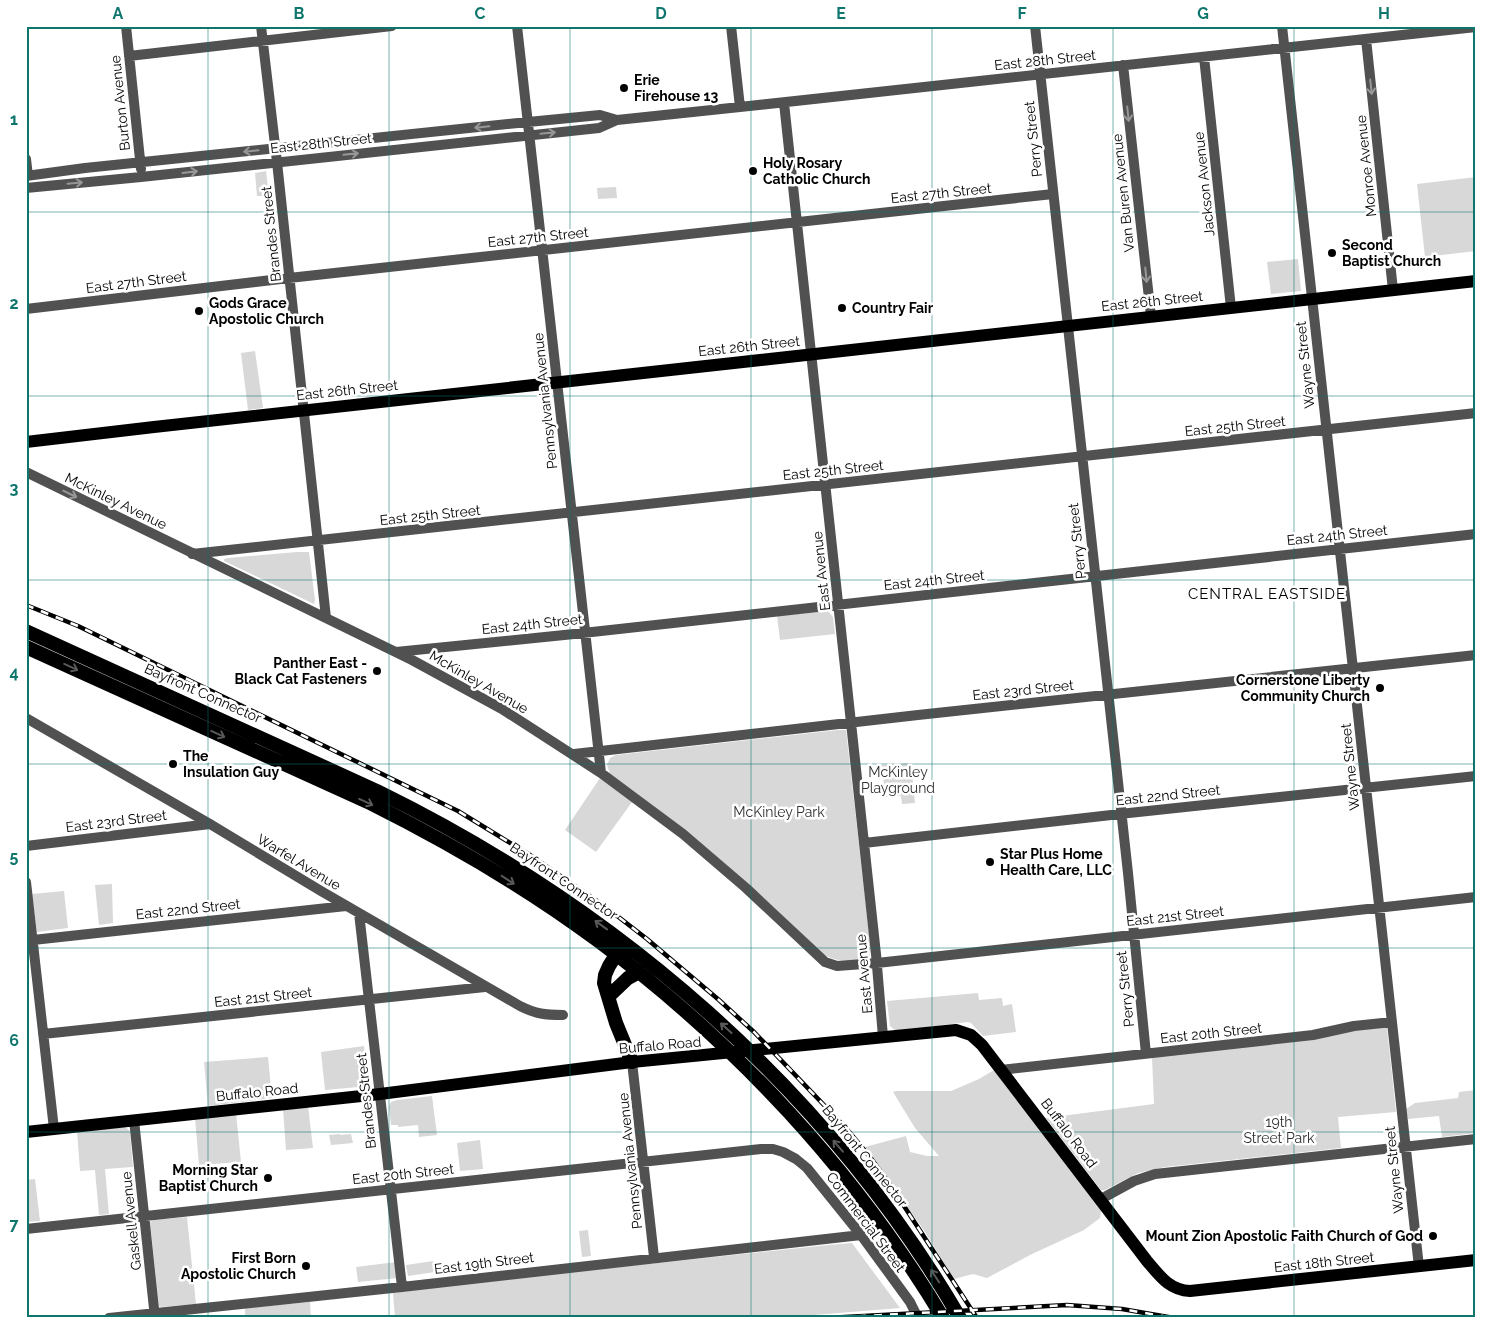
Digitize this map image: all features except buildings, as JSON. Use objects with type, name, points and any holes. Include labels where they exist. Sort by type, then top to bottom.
[{"type":"highway","name":"Bayfront Connector","points":[[26,631],[359,782],[416,810],[508,862],[580,909],[624,942],[738,1039],[808,1112],[847,1156],[883,1203],[916,1249],[960,1318]]},
{"type":"highway","points":[[26,647],[368,802],[414,825],[511,882],[572,922],[616,954],[721,1043],[793,1117],[869,1208],[902,1254],[943,1318]]},
{"type":"highway","points":[[624,942],[605,975],[604,983],[616,1023],[632,1062]]},
{"type":"highway","points":[[609,996],[628,978],[639,972]]},
{"type":"main road","name":"East 26th Street","points":[[26,442],[1476,280]]},
{"type":"main road","name":"Buffalo Road","points":[[26,1132],[380,1094],[632,1062],[951,1030],[964,1032],[975,1038],[982,1045],[1147,1261],[1175,1289]]},
{"type":"main road","name":"East 18th Street","points":[[1175,1289],[1190,1291],[1476,1260]]},
{"type":"street","name":"Burton Avenue","points":[[126,26],[142,177]]},
{"type":"street","name":"Brandes Street","points":[[260,26],[277,162],[326,618]]},
{"type":"street","points":[[129,56],[392,26]]},
{"type":"street","name":"Pennsylvania Avenue","points":[[517,26],[598,752],[602,772]]},
{"type":"street","points":[[732,26],[740,107]]},
{"type":"street","name":"Perry Street","points":[[1035,26],[1146,1054]]},
{"type":"street","name":"Wayne Street","points":[[1282,26],[1419,1267]]},
{"type":"street","name":"East 28th Street","points":[[26,188],[599,128],[617,120],[1476,27]]},
{"type":"street","name":"Monroe Avenue","points":[[1366,39],[1393,290]]},
{"type":"street","name":"Jackson Avenue","points":[[1204,57],[1231,308]]},
{"type":"street","name":"Van Buren Avenue","points":[[1123,66],[1151,316]]},
{"type":"street","name":"East Avenue","points":[[784,103],[877,963],[883,1037]]},
{"type":"street","name":"East 28th Street","points":[[27,176],[275,148],[600,115],[617,120]]},
{"type":"street","points":[[26,159],[27,176]]},
{"type":"street","name":"East 27th Street","points":[[26,309],[289,278],[1053,194]]},
{"type":"street","name":"East 25th Street","points":[[192,554],[1476,413]]},
{"type":"street","name":"McKinley Avenue","points":[[26,472],[396,652],[502,709],[602,772],[683,834],[746,888],[825,962],[837,966],[877,963]]},
{"type":"street","name":"East 24th Street","points":[[396,652],[585,633],[1476,534]]},
{"type":"street","name":"East 23rd Street","points":[[574,754],[851,722],[1476,655]]},
{"type":"street","name":"Warfel Avenue","points":[[26,718],[486,987],[533,1012],[542,1015],[562,1015]]},
{"type":"street","name":"East 22nd Street","points":[[864,843],[1476,776]]},
{"type":"street","name":"East 23rd Street","points":[[26,846],[210,824]]},
{"type":"street","points":[[27,887],[54,1129]]},
{"type":"street","name":"East 21st Street","points":[[877,963],[1476,897]]},
{"type":"street","name":"East 22nd Street","points":[[33,940],[346,906]]},
{"type":"street","name":"Brandes Street","points":[[359,913],[402,1287]]},
{"type":"street","name":"East 21st Street","points":[[43,1034],[486,987]]},
{"type":"street","name":"East 20th Street","points":[[1001,1070],[1313,1035],[1354,1026],[1392,1022]]},
{"type":"street","name":"Pennsylvania Avenue","points":[[632,1062],[654,1257]]},
{"type":"street","name":"Gaskell Avenue","points":[[134,1120],[155,1315]]},
{"type":"street","points":[[1101,1200],[1134,1182],[1155,1174],[1476,1139]]},
{"type":"street","name":"East 20th Street","points":[[26,1229],[761,1148],[783,1152]]},
{"type":"street","name":"Commercial Street","points":[[783,1152],[807,1168],[861,1235],[910,1302],[918,1318]]},
{"type":"street","name":"East 19th Street","points":[[109,1318],[155,1315],[861,1235]]},
{"type":"green space","points":[[266,171],[269,196],[257,196],[255,173]]},
{"type":"green space","points":[[1476,177],[1476,251],[1425,257],[1417,184]]},
{"type":"green space","points":[[616,187],[617,198],[598,199],[597,188]]},
{"type":"green space","points":[[1298,259],[1301,291],[1271,294],[1267,262]]},
{"type":"green space","points":[[255,351],[263,408],[248,410],[241,353]]},
{"type":"green space","points":[[309,552],[314,604],[224,561],[224,559],[228,558]]},
{"type":"green space","points":[[828,611],[833,617],[835,634],[780,640],[777,616]]},
{"type":"green space","name":"McKinley Park","points":[[846,730],[871,951],[869,957],[852,961],[824,955],[721,861],[610,774],[607,765],[610,758],[616,755]]},
{"type":"green space","name":"McKinley Playground","points":[[911,763],[915,803],[902,804],[901,796],[885,797],[882,765]]},
{"type":"green space","points":[[600,778],[632,802],[596,852],[565,830]]},
{"type":"green space","points":[[112,884],[113,923],[99,925],[95,885]]},
{"type":"green space","points":[[64,891],[68,928],[37,932],[32,894]]},
{"type":"green space","points":[[978,993],[979,1000],[1002,998],[1003,1006],[1012,1004],[1016,1032],[983,1036],[968,1022],[896,1031],[890,1026],[887,1001]]},
{"type":"green space","name":"19th Street Park","points":[[1386,1027],[1396,1112],[1338,1117],[1341,1148],[1165,1167],[1138,1173],[1105,1190],[1101,1190],[1046,1118],[1154,1104],[1152,1057]]},
{"type":"green space","points":[[364,1046],[369,1086],[325,1090],[321,1052]]},
{"type":"green space","points":[[268,1057],[272,1098],[208,1106],[204,1062]]},
{"type":"green space","points":[[994,1070],[1101,1210],[1100,1218],[1084,1230],[1030,1255],[987,1278],[973,1274],[954,1279],[923,1229],[865,1147],[906,1136],[910,1152],[927,1156],[939,1156],[915,1128],[893,1092],[951,1091],[979,1079]]},
{"type":"green space","points":[[1476,1090],[1476,1133],[1442,1137],[1439,1116],[1408,1119],[1406,1109],[1415,1103],[1458,1098],[1459,1092]]},
{"type":"green space","points":[[432,1096],[437,1135],[419,1137],[418,1125],[398,1127],[398,1125],[391,1125],[389,1106],[391,1102]]},
{"type":"green space","points":[[308,1106],[313,1148],[286,1150],[283,1109]]},
{"type":"green space","points":[[236,1113],[241,1162],[199,1165],[195,1118]]},
{"type":"green space","points":[[125,1127],[130,1133],[133,1167],[105,1169],[109,1214],[99,1215],[95,1170],[80,1171],[77,1131]]},
{"type":"green space","points":[[351,1134],[353,1143],[331,1145],[329,1135]]},
{"type":"green space","points":[[480,1140],[483,1169],[460,1171],[457,1143]]},
{"type":"green space","points":[[35,1179],[40,1221],[26,1222],[26,1180]]},
{"type":"green space","points":[[187,1217],[196,1304],[161,1307],[159,1306],[150,1222]]},
{"type":"green space","points":[[588,1230],[591,1256],[582,1257],[579,1231]]},
{"type":"green space","points":[[852,1243],[900,1308],[777,1318],[395,1318],[393,1293],[458,1284]]},
{"type":"green space","points":[[433,1261],[435,1272],[408,1276],[406,1265]]},
{"type":"green space","points":[[396,1262],[398,1278],[358,1282],[356,1267]]},
{"type":"green space","points":[[310,1302],[311,1318],[245,1318],[245,1308]]},
{"type":"railway","points":[[26,605],[78,626],[458,811],[530,855],[603,905],[647,939],[754,1032],[845,1127],[889,1183],[977,1318]]},
{"type":"railway","points":[[826,1318],[1067,1305],[1122,1309],[1174,1318]]},
{"type":"place","name":"Erie Firehouse 13","points":[[624,88]]},
{"type":"place","name":"Holy Rosary Catholic Church","points":[[753,171]]},
{"type":"place","name":"Second Baptist Church","points":[[1332,253]]},
{"type":"place","name":"Country Fair","points":[[842,308]]},
{"type":"place","name":"Gods Grace Apostolic Church","points":[[199,311]]},
{"type":"place","name":"Panther East - Black Cat Fasteners","points":[[377,671]]},
{"type":"place","name":"Cornerstone Liberty Community Church","points":[[1380,688]]},
{"type":"place","name":"The Insulation Guy","points":[[173,764]]},
{"type":"place","name":"Star Plus Home Health Care, LLC","points":[[990,862]]},
{"type":"place","name":"Morning Star Baptist Church","points":[[268,1178]]},
{"type":"place","name":"Mount Zion Apostolic Faith Church of God","points":[[1433,1236]]},
{"type":"place","name":"First Born Apostolic Church","points":[[306,1266]]},
{"type":"district","name":"CENTRAL EASTSIDE","points":[[1267,594]]}]
